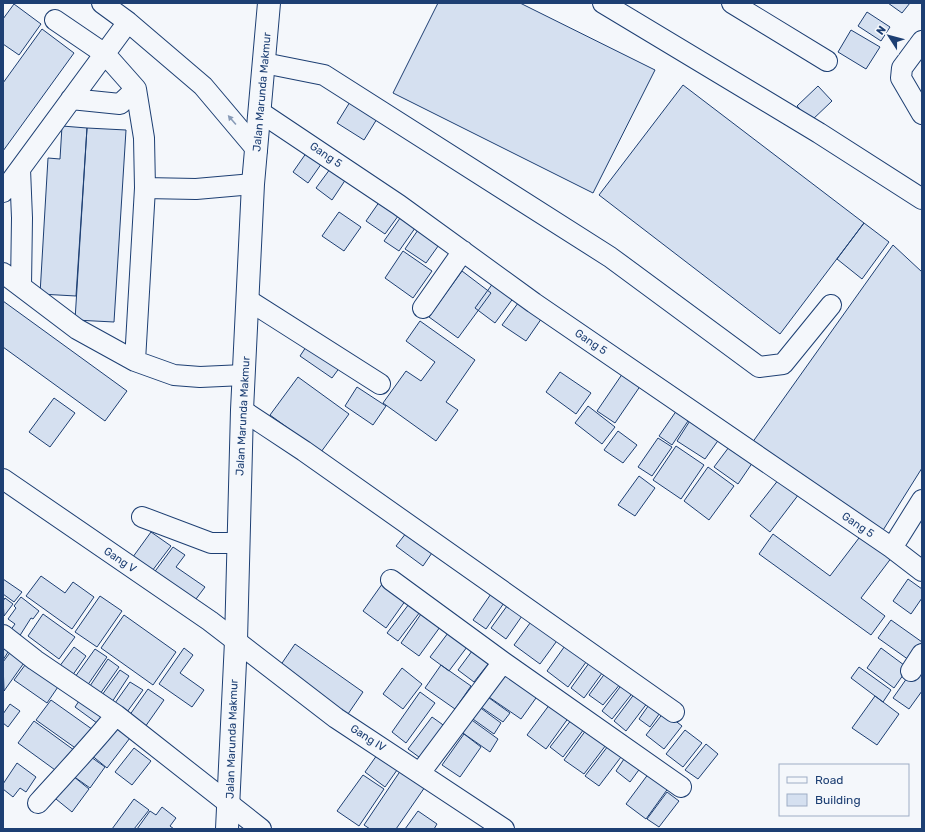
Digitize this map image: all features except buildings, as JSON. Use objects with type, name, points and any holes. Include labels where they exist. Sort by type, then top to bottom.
[{"type":"main road","name":"Jalan Marunda Makmur","points":[[227,829],[236,641],[242,410],[253,184],[269,3]]},
{"type":"street","points":[[102,3],[128,22],[203,86],[257,150]]},
{"type":"street","points":[[603,3],[819,133],[922,198]]},
{"type":"street","points":[[732,3],[827,61]]},
{"type":"street","points":[[55,20],[105,54],[136,89],[144,138],[145,188],[135,361]]},
{"type":"street","points":[[3,192],[128,22]]},
{"type":"street","points":[[922,40],[902,68],[901,78],[922,114]]},
{"type":"street","points":[[264,63],[324,75],[610,257],[760,367],[783,364],[831,305]]},
{"type":"street","points":[[72,99],[118,104],[122,103],[136,89]]},
{"type":"street","name":"Gang 5","points":[[260,112],[399,205],[541,308],[892,548],[922,571]]},
{"type":"street","points":[[20,169],[22,218],[20,286]]},
{"type":"street","points":[[145,188],[196,189],[253,184]]},
{"type":"street","points":[[423,308],[463,251]]},
{"type":"street","points":[[3,273],[78,329],[135,361],[174,375],[200,377],[244,375]]},
{"type":"street","points":[[248,300],[380,384]]},
{"type":"street","points":[[242,410],[311,456],[674,712]]},
{"type":"street","name":"Gang V","points":[[3,479],[236,641]]},
{"type":"street","points":[[892,548],[922,500]]},
{"type":"street","points":[[142,517],[211,543],[238,543]]},
{"type":"street","points":[[391,580],[503,662],[681,787]]},
{"type":"street","points":[[3,635],[116,715],[229,806],[261,829]]},
{"type":"street","name":"Gang IV","points":[[236,641],[336,718],[504,829]]},
{"type":"street","points":[[910,671],[922,654]]},
{"type":"street","points":[[420,773],[503,662]]},
{"type":"street","points":[[38,802],[82,753],[91,746],[116,715]]}]
